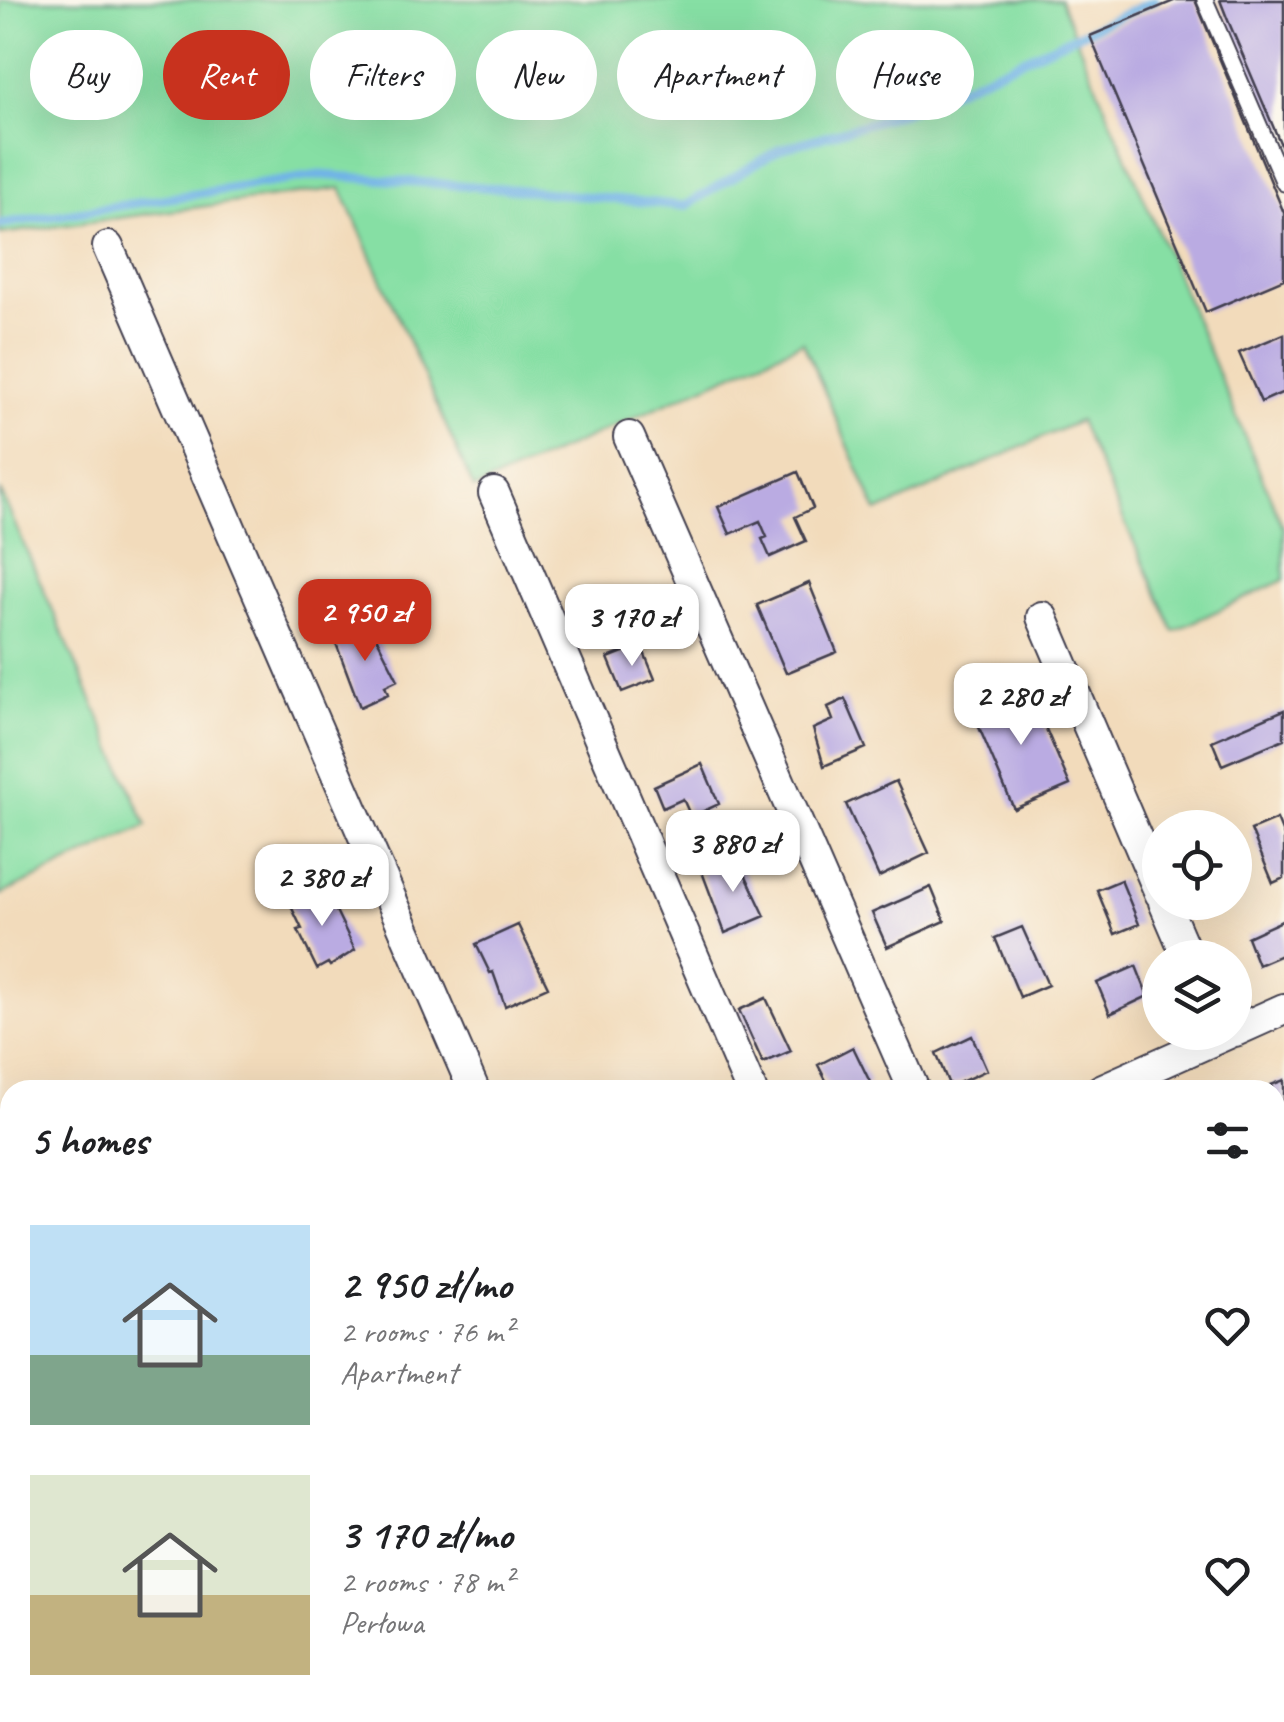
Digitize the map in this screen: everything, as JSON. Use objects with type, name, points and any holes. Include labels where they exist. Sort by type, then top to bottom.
[{"type":"street","points":[[108,247],[470,1080]]},
{"type":"street","points":[[629,437],[910,1080]]},
{"type":"street","points":[[494,493],[746,1080]]},
{"type":"street","points":[[1042,616],[1142,851]]},
{"type":"street","points":[[1252,1022],[1284,1009]]},
{"type":"street","points":[[1123,1080],[1189,1050]]},
{"type":"lane","points":[[1205,0],[1284,183]]},
{"type":"green space","points":[[0,0],[1060,0],[1284,529],[1284,580],[1174,631],[1079,421],[877,512],[803,342],[474,489],[341,188],[0,234]]},
{"type":"green space","points":[[0,490],[147,826],[0,895]]},
{"type":"building","points":[[1176,0],[1195,0],[1284,213],[1284,279],[1206,312],[1090,36]]},
{"type":"building","points":[[1220,0],[1284,0],[1284,152],[1227,18]]},
{"type":"building","points":[[1284,334],[1284,392],[1261,402],[1239,353]]},
{"type":"building","points":[[798,472],[813,508],[795,517],[806,541],[770,557],[760,521],[730,534],[718,507]]},
{"type":"building","points":[[809,583],[837,652],[786,673],[757,605]]},
{"type":"building","points":[[369,623],[398,680],[385,686],[388,694],[360,707],[334,638]]},
{"type":"building","points":[[641,645],[655,679],[622,692],[608,658]]},
{"type":"building","points":[[1028,687],[1070,785],[1014,809],[972,711]]},
{"type":"building","points":[[845,699],[866,748],[824,766],[813,729],[833,720],[828,707]]},
{"type":"building","points":[[1284,710],[1284,739],[1222,765],[1212,741]]},
{"type":"building","points":[[702,764],[719,804],[691,817],[683,799],[663,808],[654,786]]},
{"type":"building","points":[[896,781],[929,853],[879,877],[846,804]]},
{"type":"building","points":[[1277,819],[1284,836],[1284,878],[1273,883],[1252,830]]},
{"type":"building","points":[[737,857],[765,916],[725,933],[702,872]]},
{"type":"building","points":[[1121,880],[1139,924],[1115,934],[1097,890]]},
{"type":"building","points":[[931,887],[945,921],[887,947],[872,913]]},
{"type":"building","points":[[325,888],[355,950],[330,966],[328,963],[317,969],[290,904]]},
{"type":"building","points":[[1284,920],[1284,954],[1258,965],[1252,940],[1247,937]]},
{"type":"building","points":[[518,925],[548,987],[505,1006],[493,972],[490,973],[476,944]]},
{"type":"building","points":[[1022,927],[1048,985],[1020,997],[995,938]]},
{"type":"building","points":[[1136,966],[1142,981],[1142,999],[1110,1014],[1097,983]]},
{"type":"building","points":[[766,998],[791,1051],[763,1063],[739,1010]]},
{"type":"building","points":[[972,1036],[987,1070],[965,1080],[947,1080],[936,1053]]},
{"type":"building","points":[[853,1047],[869,1080],[826,1080],[818,1065]]},
{"type":"waterway","points":[[0,224],[320,175],[685,206],[780,149],[903,113],[1155,0]]}]
